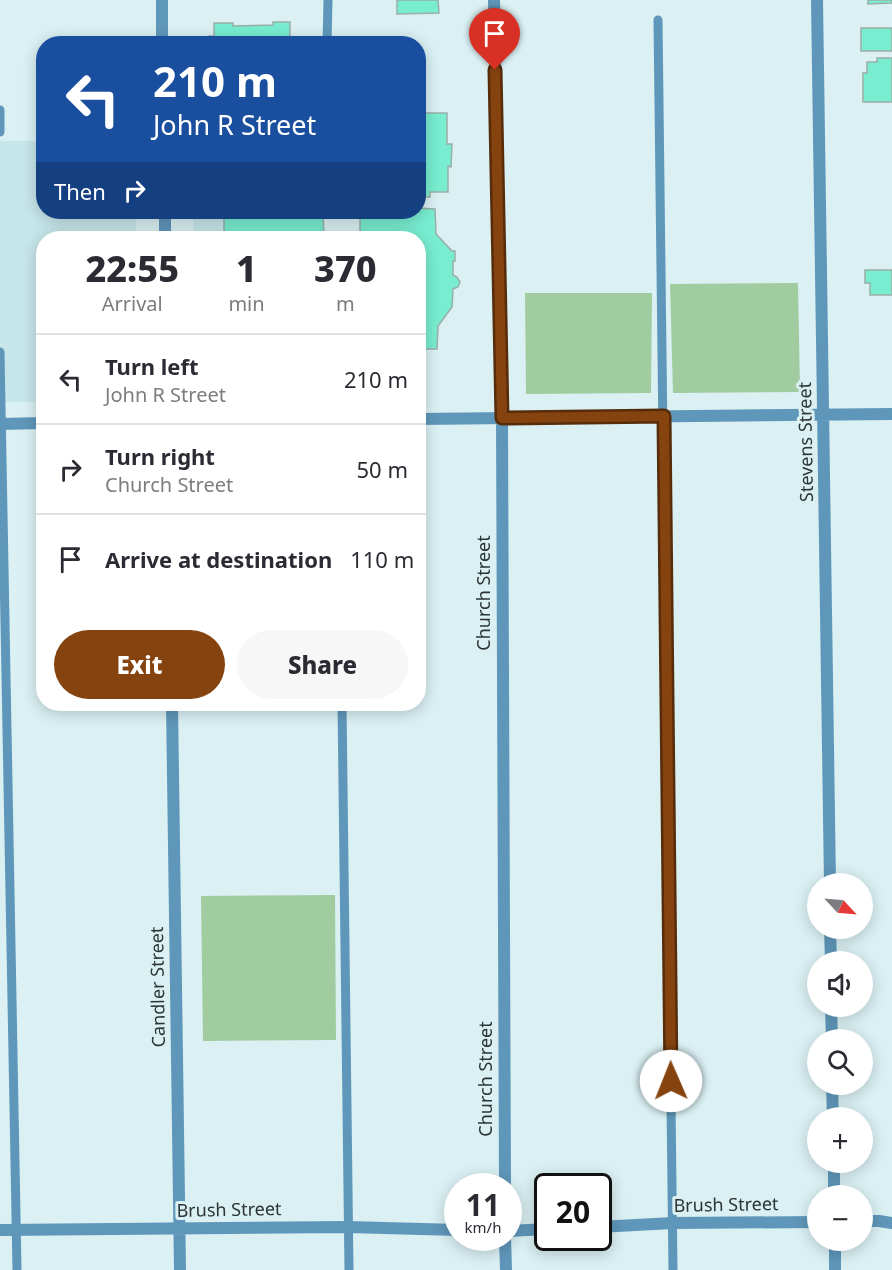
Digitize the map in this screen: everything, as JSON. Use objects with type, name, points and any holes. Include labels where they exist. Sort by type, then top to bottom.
[{"type":"street","points":[[162,0],[162,36]]},
{"type":"street","name":"Church Street","points":[[494,0],[502,418],[505,1173]]},
{"type":"street","name":"Stevens Street","points":[[818,0],[830,873]]},
{"type":"street","points":[[426,419],[892,414]]},
{"type":"street","points":[[1,424],[36,423]]},
{"type":"street","name":"Candler Street","points":[[172,711],[180,1270]]},
{"type":"street","points":[[873,1221],[892,1223]]},
{"type":"street","name":"Brush Street","points":[[612,1226],[673,1223],[807,1222]]},
{"type":"street","name":"Brush Street","points":[[0,1230],[348,1227],[444,1230]]},
{"type":"street","points":[[505,1251],[506,1270]]},
{"type":"street","points":[[834,1251],[835,1270]]},
{"type":"lane","points":[[327,36],[328,0]]},
{"type":"lane","points":[[658,20],[673,1270]]},
{"type":"lane","points":[[0,110],[0,132]]},
{"type":"lane","points":[[0,352],[16,1270]]},
{"type":"lane","points":[[342,711],[349,1270]]},
{"type":"shaded area","points":[[0,141],[36,141],[36,219],[136,219],[136,231],[36,231],[36,402],[0,402]]},
{"type":"shaded area","points":[[193,219],[324,219],[324,231],[194,231]]},
{"type":"green space","points":[[798,283],[800,392],[673,393],[670,284]]},
{"type":"green space","points":[[525,293],[652,293],[651,393],[526,394]]},
{"type":"green space","points":[[335,895],[336,1040],[203,1041],[201,896]]},
{"type":"building","points":[[397,0],[438,0],[439,13],[397,14]]},
{"type":"building","points":[[868,0],[892,0],[892,3],[868,4]]},
{"type":"building","points":[[273,22],[290,22],[290,36],[214,36],[214,23],[233,23],[233,26],[273,25]]},
{"type":"building","points":[[861,28],[892,28],[892,51],[861,51]]},
{"type":"building","points":[[877,58],[892,58],[892,102],[863,102],[863,73],[867,73],[867,62],[877,62]]},
{"type":"building","points":[[426,113],[447,113],[447,144],[452,144],[451,167],[448,166],[448,192],[430,192],[430,197],[426,197]]},
{"type":"building","points":[[426,208],[435,209],[436,234],[452,251],[455,251],[453,275],[460,282],[458,287],[453,289],[452,307],[438,326],[437,349],[426,349],[426,231],[360,231],[360,219],[426,219]]},
{"type":"building","points":[[224,219],[323,219],[324,231],[224,231]]},
{"type":"building","points":[[865,270],[892,270],[892,295],[870,295],[870,283],[865,283]]},
{"type":"route","points":[[495,70],[502,418],[664,416],[671,1081]]}]
